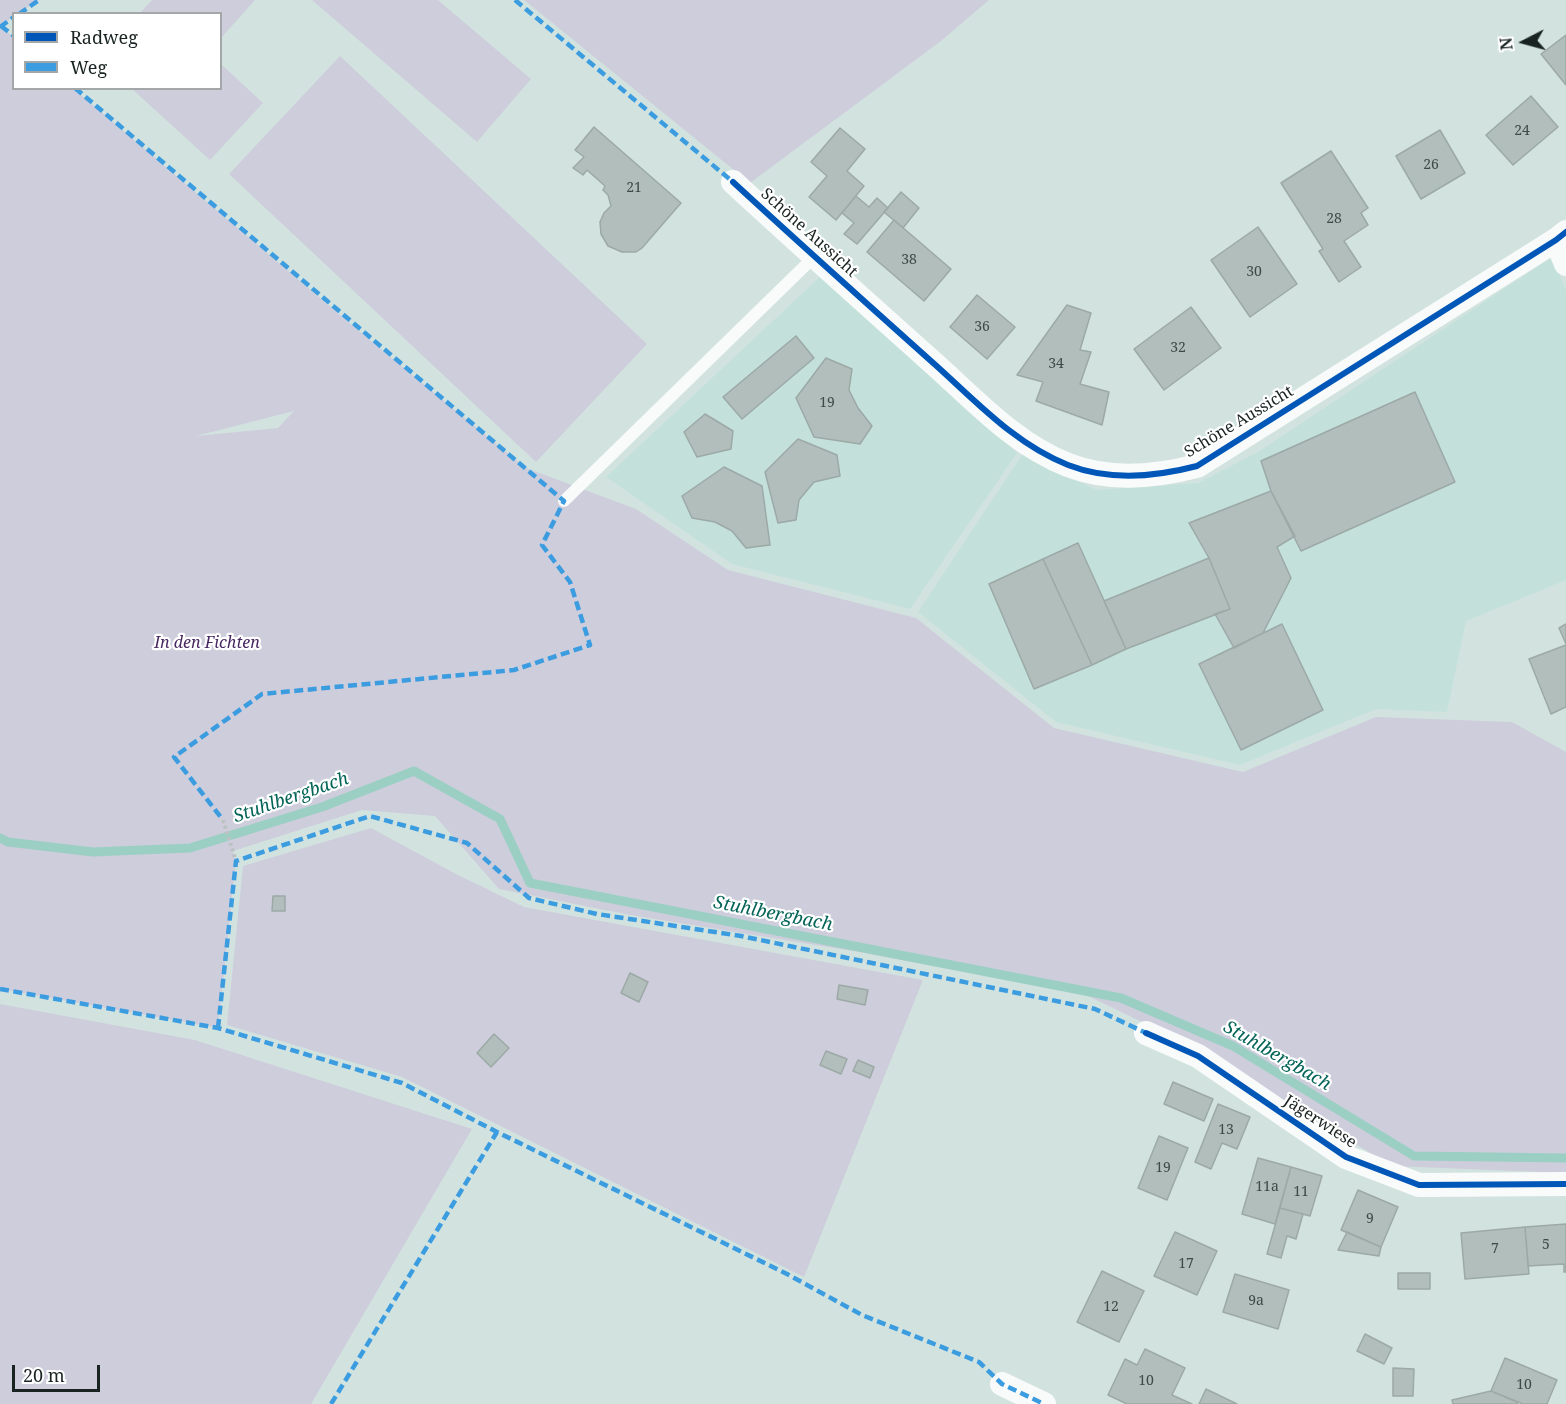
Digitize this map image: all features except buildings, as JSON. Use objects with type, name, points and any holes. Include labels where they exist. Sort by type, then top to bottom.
[{"type":"street","name":"Schöne Aussicht","points":[[733,182],[814,257],[1026,444],[1071,466],[1121,476],[1147,476],[1197,466],[1561,236]]},
{"type":"street","points":[[1561,236],[1566,264]]},
{"type":"street","name":"Jägerwiese","points":[[1146,1033],[1198,1056],[1346,1157],[1419,1185],[1566,1184]]},
{"type":"street","points":[[1002,1384],[1044,1404]]},
{"type":"lane","points":[[564,501],[814,257]]},
{"type":"path","points":[[224,820],[236,861]]},
{"type":"shaded area","points":[[1552,257],[1566,290],[1566,580],[1466,621],[1447,712],[1376,709],[1240,765],[1056,722],[918,612],[1022,455],[1097,490],[1198,483],[1258,452]]},
{"type":"shaded area","points":[[822,275],[1017,453],[910,609],[732,564],[606,477]]},
{"type":"green space","name":"In den Fichten","points":[[0,0],[39,0],[21,12],[12,12],[12,18],[1,26],[12,36],[12,90],[75,90],[366,337],[526,468],[636,509],[728,570],[916,618],[1054,728],[1243,772],[1376,717],[1512,722],[1566,752],[1566,1173],[1392,1166],[1198,1049],[1086,995],[859,952],[630,915],[499,889],[435,816],[362,810],[233,851],[236,861],[218,1028],[0,989]],"holes":[[[294,411],[278,428],[196,436]]]},
{"type":"green space","points":[[152,0],[255,0],[222,37],[222,12],[141,12]]},
{"type":"green space","points":[[312,0],[438,0],[531,79],[477,142]]},
{"type":"green space","points":[[524,0],[989,0],[941,41],[750,183]]},
{"type":"green space","points":[[340,56],[647,344],[536,462],[229,174]]},
{"type":"green space","points":[[222,65],[263,103],[210,160],[133,90],[222,90]]},
{"type":"green space","points":[[371,828],[456,874],[524,907],[923,980],[804,1277],[402,1077],[227,1025],[243,866]]},
{"type":"green space","points":[[0,1004],[195,1040],[472,1129],[311,1404],[0,1404]]},
{"type":"waterway","name":"Stuhlbergbach","points":[[0,838],[8,842],[93,852],[190,848],[322,807],[414,771],[500,819],[530,883],[1121,998],[1233,1046],[1414,1156],[1566,1158]]},
{"type":"marked path","points":[[22,12],[39,0]]},
{"type":"marked path","points":[[515,0],[733,182]]},
{"type":"marked path","points":[[0,27],[12,18]]},
{"type":"marked path","points":[[1,26],[12,34]]},
{"type":"marked path","points":[[77,90],[564,501],[542,545],[570,582],[590,645],[514,670],[262,694],[174,757],[223,820]]},
{"type":"marked path","points":[[218,1028],[236,861],[370,816],[467,843],[529,898],[597,914],[741,936],[1095,1009],[1146,1033]]},
{"type":"marked path","points":[[0,989],[218,1028],[402,1083],[787,1274],[862,1315],[979,1362],[1002,1384],[1044,1404]]},
{"type":"marked path","points":[[331,1404],[497,1132]]},
{"type":"cycle path","points":[[733,182],[1012,433],[1048,456],[1068,465],[1100,473],[1132,476],[1165,473],[1197,466],[1566,232]]},
{"type":"cycle path","points":[[1146,1033],[1198,1056],[1346,1157],[1419,1185],[1566,1184]]}]
